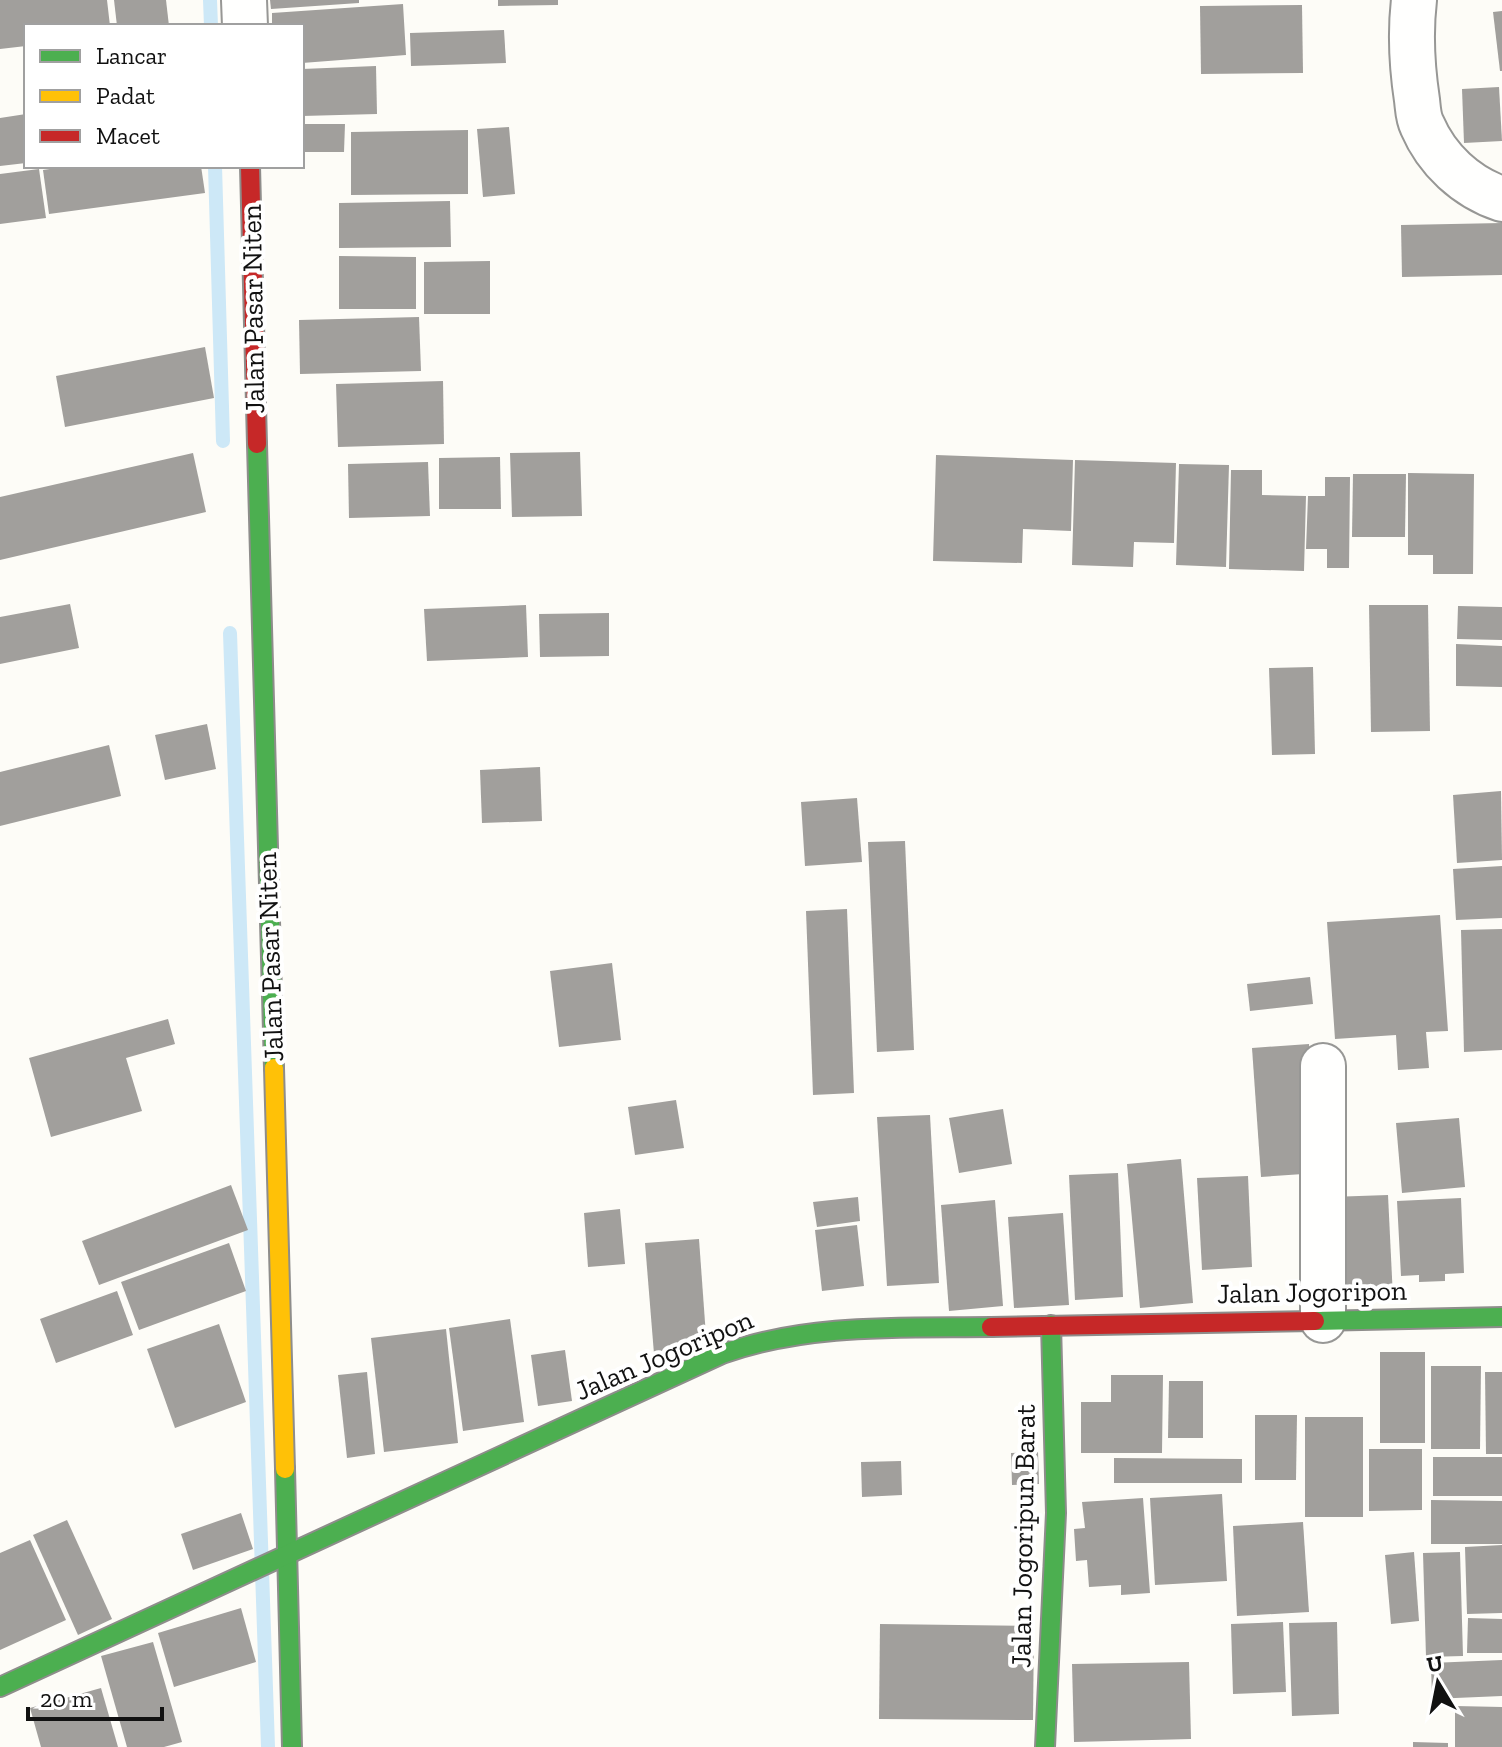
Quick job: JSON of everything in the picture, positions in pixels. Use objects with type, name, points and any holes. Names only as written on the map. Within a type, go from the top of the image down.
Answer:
[{"type":"street","points":[[244,0],[245,24]]},
{"type":"street","points":[[1414,0],[1413,73],[1420,122],[1436,151],[1464,180],[1481,192],[1502,199]]},
{"type":"street","name":"Jalan Pasar Niten","points":[[250,168],[281,1559],[292,1747]]},
{"type":"street","points":[[1323,1066],[1323,1320]]},
{"type":"street","name":"Jalan Jogoripon","points":[[0,1687],[722,1354],[750,1344],[797,1334],[869,1329],[1502,1317]]},
{"type":"street","name":"Jalan Jogoripun Barat","points":[[1045,1747],[1056,1513],[1051,1325]]},
{"type":"building","points":[[0,0],[107,0],[110,24],[24,24],[24,46],[0,49]]},
{"type":"building","points":[[114,0],[166,0],[169,24],[117,24]]},
{"type":"building","points":[[270,0],[359,0],[359,3],[271,9]]},
{"type":"building","points":[[498,0],[558,0],[558,5],[498,6]]},
{"type":"building","points":[[403,4],[406,55],[304,63],[304,24],[272,24],[272,13]]},
{"type":"building","points":[[1302,5],[1303,73],[1201,74],[1200,6]]},
{"type":"building","points":[[1502,11],[1502,71],[1500,71],[1493,12]]},
{"type":"building","points":[[504,30],[506,63],[411,66],[410,33]]},
{"type":"building","points":[[376,66],[377,114],[304,116],[304,69]]},
{"type":"building","points":[[1499,87],[1502,141],[1464,143],[1462,89]]},
{"type":"building","points":[[24,114],[24,163],[0,166],[0,118]]},
{"type":"building","points":[[304,124],[345,124],[344,152],[304,152]]},
{"type":"building","points":[[509,127],[515,194],[483,197],[477,129]]},
{"type":"building","points":[[468,130],[468,194],[351,195],[351,132]]},
{"type":"building","points":[[201,168],[205,193],[49,214],[43,170]]},
{"type":"building","points":[[39,169],[46,218],[0,224],[0,174]]},
{"type":"building","points":[[450,201],[451,247],[339,248],[339,203]]},
{"type":"building","points":[[1502,223],[1502,275],[1402,277],[1401,225]]},
{"type":"building","points":[[339,256],[416,257],[416,309],[339,309]]},
{"type":"building","points":[[490,261],[490,314],[424,314],[424,262]]},
{"type":"building","points":[[419,317],[421,371],[300,374],[299,320]]},
{"type":"building","points":[[205,347],[214,398],[65,427],[56,376]]},
{"type":"building","points":[[443,381],[444,444],[338,447],[336,384]]},
{"type":"building","points":[[580,452],[582,516],[512,517],[510,453]]},
{"type":"building","points":[[193,453],[206,512],[0,560],[0,497]]},
{"type":"building","points":[[936,455],[1073,460],[1071,531],[1023,529],[1022,563],[933,561]]},
{"type":"building","points":[[500,457],[501,509],[439,509],[439,458]]},
{"type":"building","points":[[1075,460],[1176,463],[1174,543],[1134,542],[1133,567],[1072,565]]},
{"type":"building","points":[[428,462],[430,516],[349,518],[348,464]]},
{"type":"building","points":[[1179,464],[1229,465],[1226,567],[1176,565]]},
{"type":"building","points":[[1231,470],[1262,470],[1262,495],[1306,496],[1304,571],[1229,569]]},
{"type":"building","points":[[1408,473],[1474,474],[1473,574],[1433,574],[1433,555],[1408,555]]},
{"type":"building","points":[[1353,474],[1406,474],[1405,537],[1352,537]]},
{"type":"building","points":[[1325,477],[1350,477],[1349,568],[1327,568],[1327,549],[1306,549],[1308,496],[1325,496]]},
{"type":"building","points":[[70,604],[79,648],[0,664],[0,617]]},
{"type":"building","points":[[526,605],[528,657],[427,661],[424,609]]},
{"type":"building","points":[[1369,605],[1428,605],[1430,731],[1371,732]]},
{"type":"building","points":[[1458,606],[1502,607],[1502,640],[1457,639]]},
{"type":"building","points":[[609,613],[609,656],[540,657],[539,614]]},
{"type":"building","points":[[1456,644],[1502,646],[1502,687],[1456,686]]},
{"type":"building","points":[[1313,667],[1315,754],[1272,755],[1269,668]]},
{"type":"building","points":[[207,724],[216,769],[165,780],[155,735]]},
{"type":"building","points":[[109,745],[121,796],[0,826],[0,772]]},
{"type":"building","points":[[540,767],[542,821],[482,823],[480,770]]},
{"type":"building","points":[[1501,791],[1502,860],[1457,863],[1453,795]]},
{"type":"building","points":[[857,798],[862,862],[805,866],[801,802]]},
{"type":"building","points":[[905,841],[914,1050],[877,1052],[868,842]]},
{"type":"building","points":[[1502,866],[1502,918],[1456,920],[1453,869]]},
{"type":"building","points":[[847,909],[854,1093],[813,1095],[806,911]]},
{"type":"building","points":[[1440,915],[1448,1031],[1426,1032],[1429,1068],[1398,1070],[1396,1035],[1335,1039],[1327,922]]},
{"type":"building","points":[[1502,929],[1502,1050],[1464,1052],[1461,930]]},
{"type":"building","points":[[612,963],[621,1040],[559,1047],[550,971]]},
{"type":"building","points":[[1310,977],[1313,1004],[1250,1011],[1247,984]]},
{"type":"building","points":[[168,1019],[175,1044],[126,1058],[142,1111],[51,1137],[29,1058]]},
{"type":"building","points":[[1309,1044],[1318,1173],[1261,1177],[1252,1048]]},
{"type":"building","points":[[676,1100],[684,1148],[635,1155],[628,1107]]},
{"type":"building","points":[[1003,1109],[1012,1164],[959,1173],[949,1118]]},
{"type":"building","points":[[930,1115],[939,1283],[887,1286],[877,1117]]},
{"type":"building","points":[[1459,1118],[1465,1187],[1402,1193],[1396,1123]]},
{"type":"building","points":[[1181,1159],[1193,1303],[1140,1308],[1127,1164]]},
{"type":"building","points":[[1118,1173],[1123,1297],[1075,1300],[1069,1175]]},
{"type":"building","points":[[1248,1176],[1252,1267],[1202,1270],[1197,1178]]},
{"type":"building","points":[[231,1185],[248,1230],[99,1285],[82,1241]]},
{"type":"building","points":[[1388,1195],[1393,1298],[1335,1301],[1330,1197]]},
{"type":"building","points":[[858,1197],[860,1221],[817,1227],[813,1202]]},
{"type":"building","points":[[1461,1198],[1464,1273],[1445,1274],[1445,1281],[1419,1282],[1419,1275],[1401,1276],[1397,1201]]},
{"type":"building","points":[[995,1200],[1003,1306],[949,1311],[941,1205]]},
{"type":"building","points":[[620,1209],[625,1264],[588,1267],[584,1213]]},
{"type":"building","points":[[1063,1213],[1069,1305],[1014,1308],[1008,1217]]},
{"type":"building","points":[[857,1225],[864,1286],[822,1291],[815,1230]]},
{"type":"building","points":[[699,1239],[707,1350],[654,1354],[645,1243]]},
{"type":"building","points":[[229,1243],[246,1291],[139,1330],[121,1282]]},
{"type":"building","points":[[117,1291],[133,1335],[56,1363],[40,1319]]},
{"type":"building","points":[[510,1319],[524,1422],[463,1431],[449,1328]]},
{"type":"building","points":[[219,1324],[246,1402],[175,1428],[147,1349]]},
{"type":"building","points":[[446,1329],[458,1443],[384,1452],[371,1338]]},
{"type":"building","points":[[565,1350],[572,1401],[538,1406],[531,1355]]},
{"type":"building","points":[[1380,1352],[1425,1352],[1425,1443],[1380,1443]]},
{"type":"building","points":[[1431,1366],[1481,1366],[1480,1449],[1431,1449]]},
{"type":"building","points":[[367,1372],[375,1454],[347,1458],[338,1375]]},
{"type":"building","points":[[1485,1372],[1502,1372],[1502,1454],[1486,1454]]},
{"type":"building","points":[[1111,1375],[1163,1375],[1162,1453],[1081,1453],[1081,1402],[1111,1402]]},
{"type":"building","points":[[1169,1381],[1203,1381],[1203,1438],[1168,1438]]},
{"type":"building","points":[[1255,1415],[1297,1415],[1296,1480],[1255,1480]]},
{"type":"building","points":[[1305,1417],[1363,1417],[1363,1517],[1305,1517]]},
{"type":"building","points":[[1369,1449],[1422,1449],[1422,1510],[1369,1511]]},
{"type":"building","points":[[1038,1452],[1039,1484],[1012,1485],[1011,1453]]},
{"type":"building","points":[[1433,1457],[1502,1457],[1502,1496],[1433,1496]]},
{"type":"building","points":[[1114,1458],[1242,1459],[1242,1483],[1114,1483]]},
{"type":"building","points":[[901,1461],[902,1495],[862,1497],[861,1462]]},
{"type":"building","points":[[1222,1494],[1227,1581],[1155,1585],[1150,1498]]},
{"type":"building","points":[[1143,1498],[1150,1593],[1121,1595],[1121,1585],[1089,1587],[1087,1560],[1076,1561],[1074,1529],[1085,1528],[1082,1502]]},
{"type":"building","points":[[1431,1500],[1502,1501],[1502,1544],[1431,1544]]},
{"type":"building","points":[[241,1513],[253,1549],[193,1570],[181,1534]]},
{"type":"building","points":[[67,1520],[112,1619],[78,1635],[33,1535]]},
{"type":"building","points":[[1303,1522],[1309,1612],[1237,1616],[1233,1526]]},
{"type":"building","points":[[30,1540],[66,1620],[0,1650],[0,1553]]},
{"type":"building","points":[[1502,1545],[1502,1613],[1467,1614],[1465,1547]]},
{"type":"building","points":[[1414,1552],[1419,1621],[1391,1624],[1385,1555]]},
{"type":"building","points":[[1460,1552],[1463,1656],[1426,1657],[1423,1553]]},
{"type":"building","points":[[241,1608],[256,1662],[174,1687],[158,1633]]},
{"type":"building","points":[[1468,1618],[1502,1619],[1502,1653],[1467,1653]]},
{"type":"building","points":[[1283,1622],[1286,1692],[1233,1694],[1231,1624]]},
{"type":"building","points":[[1337,1622],[1339,1714],[1292,1716],[1289,1623]]},
{"type":"building","points":[[880,1624],[1034,1626],[1033,1720],[879,1719]]},
{"type":"building","points":[[153,1642],[182,1742],[164,1747],[127,1747],[101,1656]]},
{"type":"building","points":[[1502,1660],[1502,1696],[1432,1699],[1431,1663]]},
{"type":"building","points":[[1189,1662],[1191,1739],[1074,1742],[1072,1664]]},
{"type":"building","points":[[101,1688],[118,1747],[41,1747],[30,1708]]},
{"type":"building","points":[[1455,1706],[1502,1707],[1502,1747],[1455,1747]]},
{"type":"building","points":[[1413,1742],[1448,1743],[1448,1747],[1413,1747]]},
{"type":"waterway","points":[[210,0],[211,24]]},
{"type":"waterway","points":[[215,168],[223,441]]},
{"type":"waterway","points":[[230,633],[268,1747]]},
{"type":"traffic: fast","points":[[257,444],[274,1068]]},
{"type":"traffic: fast","points":[[1315,1321],[1502,1317]]},
{"type":"traffic: fast","points":[[1045,1747],[1056,1513],[1051,1325]]},
{"type":"traffic: fast","points":[[0,1687],[722,1354],[755,1344],[821,1332],[991,1327]]},
{"type":"traffic: fast","points":[[285,1469],[292,1747]]},
{"type":"traffic: slow","points":[[274,1068],[285,1469]]},
{"type":"traffic: jam","points":[[250,168],[257,444]]},
{"type":"traffic: jam","points":[[991,1327],[1315,1321]]}]
